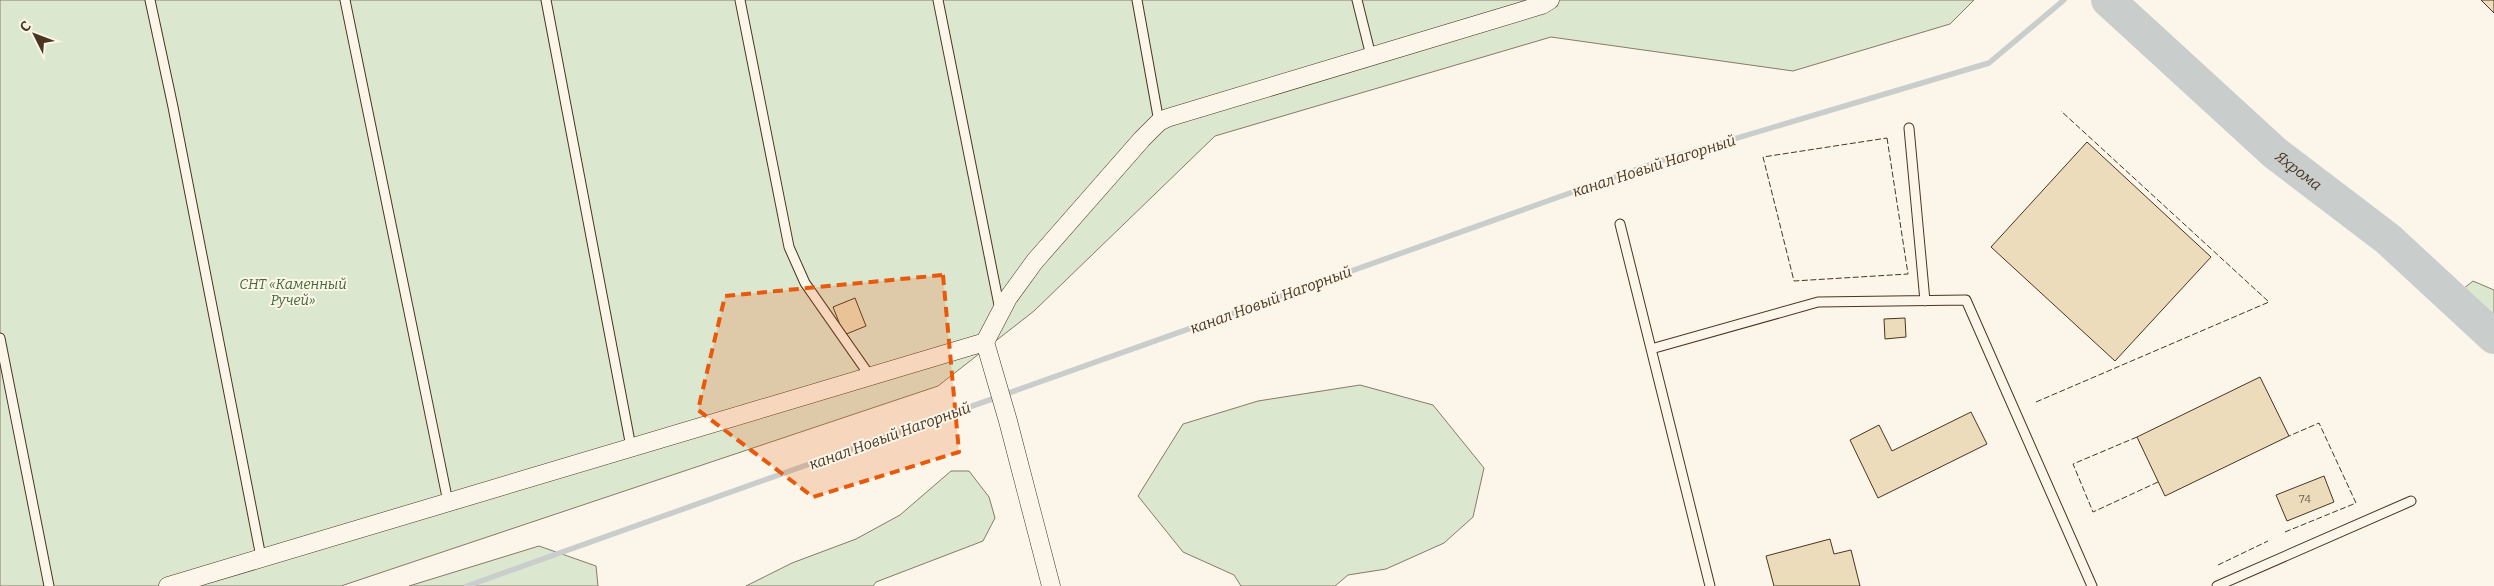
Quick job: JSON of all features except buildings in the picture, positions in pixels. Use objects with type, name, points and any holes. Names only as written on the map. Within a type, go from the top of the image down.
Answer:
[{"type":"street","points":[[1051,586],[1008,421],[985,342],[1008,298],[1035,261],[1159,122],[1222,100],[1542,5],[1550,0]]},
{"type":"street","points":[[168,586],[985,342]]},
{"type":"lane","points":[[150,0],[173,107],[261,557]]},
{"type":"lane","points":[[345,0],[448,502]]},
{"type":"lane","points":[[546,0],[631,447]]},
{"type":"lane","points":[[740,0],[789,247],[805,283],[870,376]]},
{"type":"lane","points":[[938,0],[1000,313]]},
{"type":"lane","points":[[1137,0],[1159,122]]},
{"type":"lane","points":[[1357,0],[1371,56]]},
{"type":"lane","points":[[1909,128],[1925,301]]},
{"type":"lane","points":[[1620,224],[1710,586]]},
{"type":"lane","points":[[1651,349],[1818,302],[1966,300],[2092,586]]},
{"type":"lane","points":[[0,338],[49,586]]},
{"type":"lane","points":[[2217,586],[2411,502]]},
{"type":"highlighted area","points":[[943,275],[959,452],[813,497],[698,410],[725,296]]},
{"type":"green space","name":"СНТ «Каменный Ручей»","points":[[0,0],[1974,0],[1950,24],[1793,71],[1551,37],[1215,136],[1034,311],[938,386],[341,586],[0,586]]},
{"type":"green space","points":[[2473,281],[2494,290],[2494,322],[2463,289]]},
{"type":"green space","points":[[1360,385],[1433,405],[1484,468],[1473,517],[1444,543],[1386,569],[1348,575],[1335,586],[1241,586],[1234,575],[1183,552],[1138,496],[1183,424],[1258,401]]},
{"type":"green space","points":[[951,471],[969,471],[989,497],[995,518],[983,541],[876,582],[873,586],[746,586],[792,563],[856,539],[900,515]]},
{"type":"green space","points":[[539,546],[596,566],[598,586],[409,586]]},
{"type":"waterway","name":"канал Новый Нагорный","points":[[467,586],[1660,161],[1989,63],[2064,0]]},
{"type":"waterway","name":"Яхрома","points":[[2108,0],[2275,153],[2388,239],[2494,337]]},
{"type":"fence","points":[[2036,402],[2269,302],[2061,111]]},
{"type":"fence","points":[[1887,138],[1908,274],[1794,281],[1763,157],[1887,138]]},
{"type":"fence","points":[[2285,532],[2356,503],[2319,423],[2289,436]]},
{"type":"fence","points":[[2137,437],[2073,464],[2093,512],[2158,482]]},
{"type":"fence","points":[[2218,565],[2268,541]]}]
